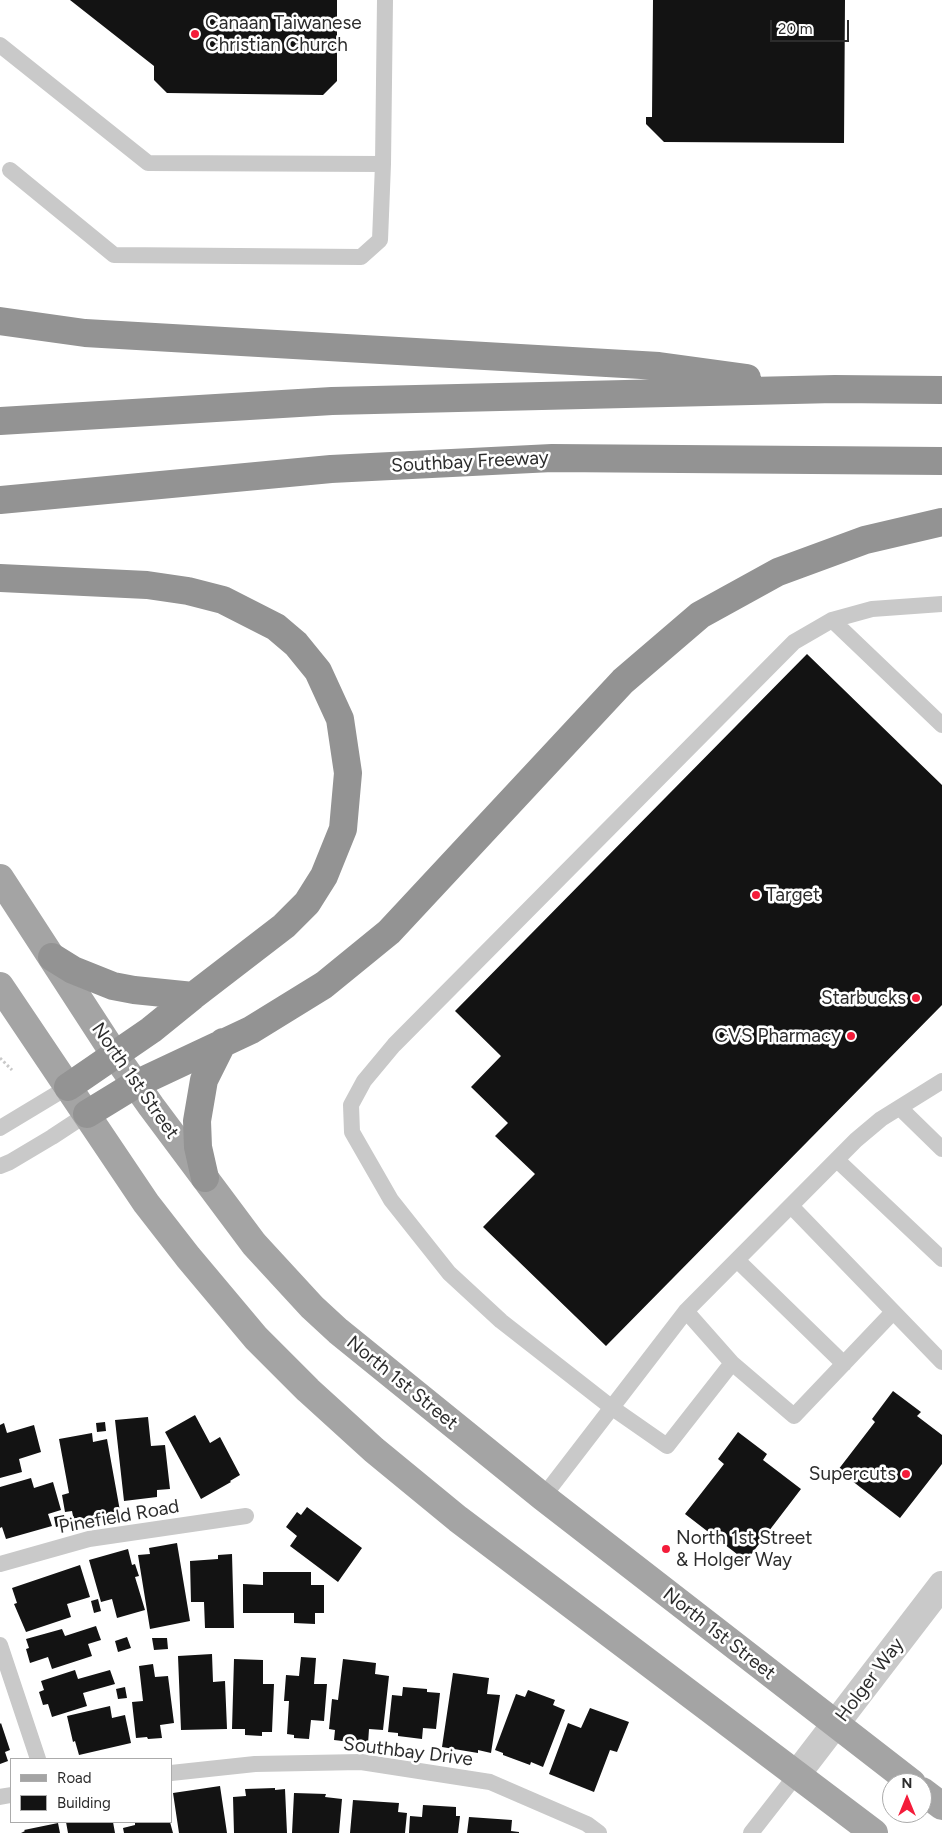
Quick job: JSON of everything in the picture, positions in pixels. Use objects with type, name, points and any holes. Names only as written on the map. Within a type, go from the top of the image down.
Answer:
[{"type":"highway","points":[[0,321],[85,333],[659,366],[835,389]]},
{"type":"highway","points":[[0,422],[332,401],[835,389],[942,390]]},
{"type":"highway","name":"Southbay Freeway","points":[[0,500],[331,469],[552,458],[942,461]]},
{"type":"highway","points":[[86,1114],[136,1084],[251,1030],[324,985],[389,932],[623,681],[700,615],[778,572],[865,540],[942,522]]},
{"type":"highway","points":[[0,578],[146,585],[188,591],[223,600],[276,626],[296,644],[318,671],[322,679],[340,719],[348,774],[343,829],[324,876],[307,903],[284,926],[151,1030],[68,1087]]},
{"type":"highway","points":[[52,957],[73,970],[113,986],[193,996]]},
{"type":"highway","points":[[205,1178],[198,1147],[197,1121],[204,1080],[223,1042]]},
{"type":"main road","name":"North 1st Street","points":[[0,878],[115,1055],[136,1084],[254,1244],[312,1306],[338,1331],[543,1497],[899,1773]]},
{"type":"main road","points":[[0,986],[146,1203],[188,1257],[256,1338],[315,1396],[374,1450],[458,1519],[874,1833]]},
{"type":"main road","points":[[932,1798],[942,1806]]},
{"type":"street","name":"Holger Way","points":[[797,1774],[942,1585]]},
{"type":"lane","points":[[10,170],[114,255],[361,257],[380,240],[385,0]]},
{"type":"lane","points":[[0,45],[148,163],[383,164]]},
{"type":"lane","points":[[732,1362],[667,1446],[611,1407],[501,1321],[449,1273],[391,1200],[352,1132],[351,1104],[364,1081],[394,1046],[794,642],[832,620],[872,609],[940,606]]},
{"type":"lane","points":[[832,620],[942,724]]},
{"type":"lane","points":[[543,1497],[686,1311],[837,1160],[881,1119],[942,1081]]},
{"type":"lane","points":[[0,1128],[68,1087]]},
{"type":"lane","points":[[900,1108],[942,1149]]},
{"type":"lane","points":[[0,1166],[52,1137],[86,1114]]},
{"type":"lane","points":[[837,1160],[942,1259]]},
{"type":"lane","points":[[791,1206],[942,1362]]},
{"type":"lane","points":[[737,1260],[844,1364]]},
{"type":"lane","points":[[686,1311],[732,1362],[794,1416],[893,1312]]},
{"type":"lane","name":"Pinefield Road","points":[[0,1564],[89,1539],[246,1516]]},
{"type":"lane","points":[[0,1645],[38,1758]]},
{"type":"lane","name":"Southbay Drive","points":[[172,1773],[255,1764],[361,1762],[490,1782],[587,1824],[599,1833]]},
{"type":"lane","points":[[751,1833],[797,1774]]},
{"type":"path","points":[[0,1058],[12,1070]]},
{"type":"building","points":[[70,0],[337,0],[337,81],[323,95],[167,93],[154,80],[154,66]]},
{"type":"building","points":[[653,0],[845,0],[844,143],[664,142],[646,124],[646,117],[652,117]]},
{"type":"building","name":"Target","points":[[807,654],[942,785],[942,1005],[606,1346],[483,1227],[535,1174],[495,1136],[508,1123],[471,1087],[501,1056],[455,1011]]},
{"type":"building","points":[[893,1391],[921,1412],[917,1416],[942,1435],[942,1464],[900,1518],[838,1470],[875,1422],[872,1419]]},
{"type":"building","points":[[195,1415],[210,1443],[220,1437],[240,1475],[201,1499],[165,1432]]},
{"type":"building","points":[[148,1417],[151,1446],[165,1445],[170,1489],[157,1490],[157,1497],[124,1501],[115,1420]]},
{"type":"building","points":[[105,1422],[106,1431],[97,1432],[96,1423]]},
{"type":"building","points":[[4,1423],[7,1433],[34,1425],[41,1452],[19,1459],[22,1472],[0,1478],[0,1425]]},
{"type":"building","points":[[738,1432],[767,1454],[763,1460],[801,1489],[746,1561],[685,1514],[724,1464],[718,1459]]},
{"type":"building","points":[[92,1433],[93,1442],[107,1439],[120,1511],[74,1521],[72,1511],[65,1512],[62,1495],[69,1493],[59,1439]]},
{"type":"building","points":[[31,1478],[34,1488],[53,1482],[61,1510],[48,1514],[52,1526],[6,1539],[2,1527],[0,1528],[0,1487]]},
{"type":"building","points":[[307,1507],[362,1548],[338,1582],[290,1546],[297,1536],[286,1527],[297,1512],[301,1515]]},
{"type":"building","points":[[64,1515],[66,1524],[56,1527],[54,1517]]},
{"type":"building","points":[[177,1543],[190,1621],[150,1629],[138,1555],[150,1554],[149,1548]]},
{"type":"building","points":[[128,1549],[132,1565],[135,1564],[139,1576],[135,1577],[145,1610],[117,1618],[112,1599],[101,1602],[89,1560]]},
{"type":"building","points":[[232,1554],[234,1628],[205,1628],[204,1602],[191,1602],[190,1561],[218,1559],[218,1555]]},
{"type":"building","points":[[80,1565],[90,1597],[67,1604],[71,1617],[26,1632],[14,1604],[17,1603],[12,1588]]},
{"type":"building","points":[[263,1572],[311,1572],[311,1585],[324,1585],[324,1613],[315,1613],[315,1624],[294,1623],[294,1613],[243,1613],[243,1584],[263,1585]]},
{"type":"building","points":[[98,1599],[101,1611],[94,1613],[91,1601]]},
{"type":"building","points":[[96,1626],[101,1640],[88,1644],[92,1656],[52,1669],[48,1657],[30,1663],[26,1649],[29,1648],[26,1639],[62,1629],[65,1636]]},
{"type":"building","points":[[127,1637],[131,1648],[118,1652],[115,1641]]},
{"type":"building","points":[[152,1638],[167,1638],[168,1649],[154,1650]]},
{"type":"building","points":[[212,1654],[213,1682],[225,1681],[227,1729],[181,1730],[178,1656]]},
{"type":"building","points":[[301,1657],[316,1658],[314,1684],[327,1684],[324,1721],[311,1720],[309,1739],[294,1738],[294,1735],[287,1734],[289,1701],[284,1701],[286,1675],[299,1676]]},
{"type":"building","points":[[234,1659],[263,1660],[263,1684],[274,1684],[272,1732],[262,1732],[262,1736],[245,1735],[245,1729],[232,1729]]},
{"type":"building","points":[[343,1659],[376,1663],[375,1674],[389,1676],[383,1730],[369,1729],[368,1744],[334,1740],[335,1730],[329,1729],[332,1699],[338,1700]]},
{"type":"building","points":[[153,1664],[155,1677],[168,1676],[174,1723],[160,1725],[162,1738],[136,1738],[132,1702],[143,1701],[139,1666]]},
{"type":"building","points":[[75,1670],[78,1679],[110,1670],[115,1684],[83,1693],[87,1706],[52,1717],[48,1704],[43,1705],[39,1692],[44,1690],[41,1681]]},
{"type":"building","points":[[453,1673],[489,1678],[487,1694],[500,1695],[491,1753],[478,1750],[478,1753],[442,1747]]},
{"type":"building","points":[[125,1687],[127,1698],[118,1699],[116,1689]]},
{"type":"building","points":[[403,1687],[427,1689],[427,1692],[440,1693],[436,1729],[423,1728],[422,1739],[398,1736],[398,1733],[388,1732],[392,1695],[402,1696]]},
{"type":"building","points":[[528,1690],[555,1700],[553,1705],[565,1710],[543,1767],[531,1762],[530,1765],[495,1750],[516,1694],[525,1697]]},
{"type":"building","points":[[110,1706],[112,1718],[125,1715],[131,1743],[79,1755],[75,1741],[73,1742],[67,1716]]},
{"type":"building","points":[[590,1708],[629,1722],[617,1752],[610,1750],[594,1792],[549,1774],[568,1723],[581,1728]]},
{"type":"building","points":[[0,1724],[10,1750],[5,1752],[8,1761],[0,1764]]},
{"type":"building","points":[[220,1786],[227,1833],[179,1833],[173,1793]]},
{"type":"building","points":[[275,1788],[275,1790],[285,1789],[287,1833],[234,1833],[233,1797],[246,1796],[245,1789]]},
{"type":"building","points":[[294,1793],[326,1794],[325,1797],[342,1799],[339,1833],[292,1833]]},
{"type":"building","points":[[353,1800],[399,1803],[398,1812],[407,1813],[405,1833],[350,1833]]},
{"type":"building","points":[[423,1805],[456,1807],[456,1816],[460,1816],[458,1833],[409,1833],[410,1816],[422,1817]]},
{"type":"building","points":[[469,1817],[512,1820],[511,1831],[519,1833],[467,1833]]},
{"type":"building","points":[[58,1823],[60,1833],[21,1833],[24,1830]]},
{"type":"building","points":[[66,1823],[113,1823],[115,1833],[68,1833]]},
{"type":"building","points":[[135,1823],[170,1823],[173,1833],[124,1833],[123,1828],[135,1825]]},
{"type":"place","name":"Canaan Taiwanese Christian Church","points":[[195,34]]},
{"type":"place","name":"Target","points":[[756,895]]},
{"type":"place","name":"Starbucks","points":[[916,998]]},
{"type":"place","name":"CVS Pharmacy","points":[[851,1036]]},
{"type":"place","name":"Supercuts","points":[[906,1474]]},
{"type":"place","name":"North 1st Street & Holger Way","points":[[666,1549]]}]
